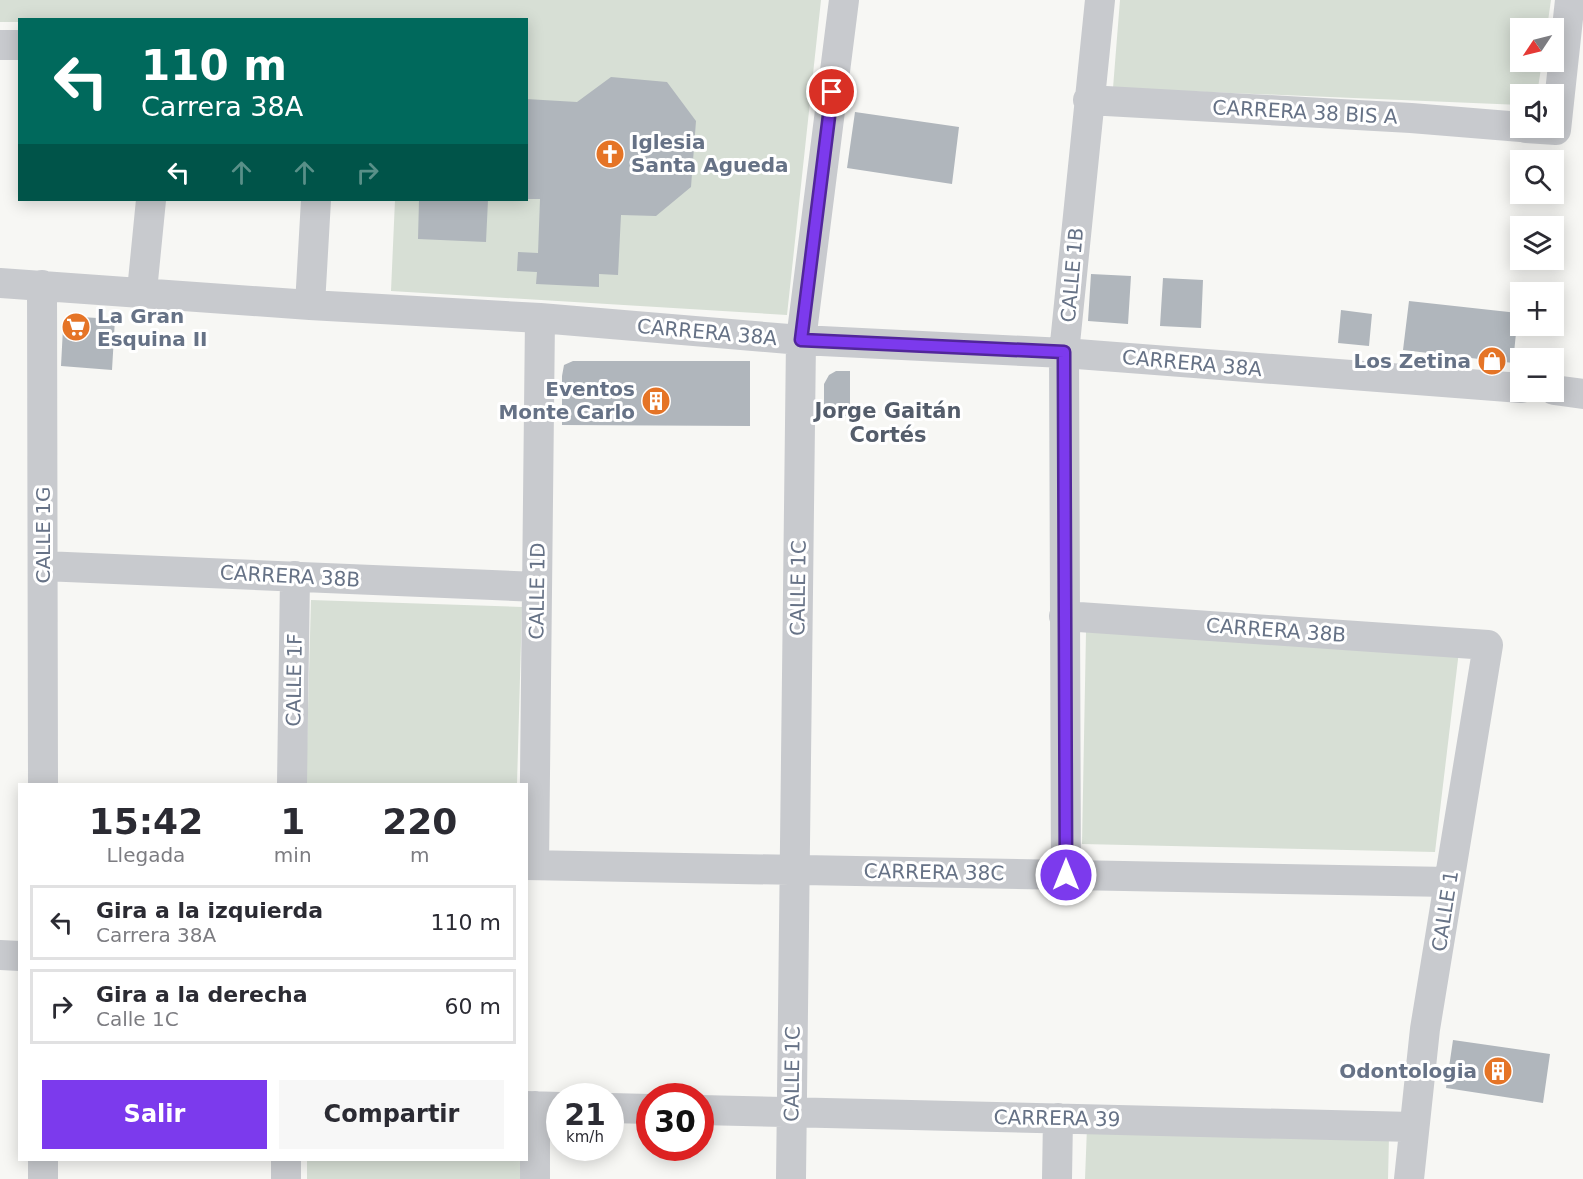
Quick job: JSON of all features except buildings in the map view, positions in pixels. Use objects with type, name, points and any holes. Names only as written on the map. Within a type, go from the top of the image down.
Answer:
[{"type":"street","name":"CALLE 1C","points":[[791,1179],[801,340],[844,0]]},
{"type":"street","name":"CALLE 1B","points":[[1066,875],[1064,352],[1100,0]]},
{"type":"street","points":[[1561,84],[1570,0]]},
{"type":"street","points":[[0,45],[18,45]]},
{"type":"street","name":"CARRERA 38 BIS A","points":[[1088,100],[1411,118],[1510,126]]},
{"type":"street","points":[[142,291],[150,201]]},
{"type":"street","points":[[310,305],[316,201]]},
{"type":"street","name":"CARRERA 38A","points":[[0,283],[142,291],[310,305],[540,318],[801,340],[1064,352],[1510,386]]},
{"type":"street","name":"CALLE 1G","points":[[42,285],[43,783]]},
{"type":"street","name":"CALLE 1D","points":[[530,865],[537,587],[540,318]]},
{"type":"street","points":[[1564,391],[1583,394]]},
{"type":"street","name":"CARRERA 38B","points":[[43,566],[537,587]]},
{"type":"street","name":"CALLE 1F","points":[[292,783],[295,576]]},
{"type":"street","name":"CARRERA 38B","points":[[1064,616],[1488,645]]},
{"type":"street","name":"CALLE 1","points":[[1409,1179],[1425,1029],[1488,645]]},
{"type":"street","name":"CARRERA 38C","points":[[530,865],[1449,882]]},
{"type":"street","points":[[0,955],[18,956]]},
{"type":"street","points":[[535,1179],[540,1106]]},
{"type":"street","name":"CARRERA 39","points":[[714,1110],[1413,1127]]},
{"type":"street","points":[[1057,1179],[1058,1118]]},
{"type":"street","points":[[43,1161],[43,1179]]},
{"type":"street","points":[[286,1161],[286,1179]]},
{"type":"shaded area","points":[[0,0],[821,0],[787,315],[391,291],[395,201],[528,201],[528,18],[18,18],[18,22],[0,22]]},
{"type":"shaded area","points":[[1120,0],[1551,0],[1548,18],[1510,18],[1510,72],[1540,72],[1539,84],[1510,84],[1510,105],[1113,88]]},
{"type":"shaded area","points":[[311,600],[522,607],[517,783],[306,783]]},
{"type":"shaded area","points":[[1086,632],[1459,651],[1435,852],[1082,844]]},
{"type":"shaded area","points":[[1087,1127],[1389,1137],[1388,1179],[1085,1179]]},
{"type":"shaded area","points":[[307,1161],[521,1161],[521,1179],[307,1179]]},
{"type":"place","name":"Iglesia Santa Agueda","points":[[610,154]]},
{"type":"place","name":"La Gran Esquina II","points":[[76,327]]},
{"type":"place","name":"Los Zetina","points":[[1492,361]]},
{"type":"place","name":"Eventos Monte Carlo","points":[[656,401]]},
{"type":"place","name":"Odontologia","points":[[1498,1071]]},
{"type":"district","name":"Jorge Gaitán Cortés","points":[[888,423]]},
{"type":"route","points":[[832,92],[801,340],[1064,352],[1066,875]]}]
